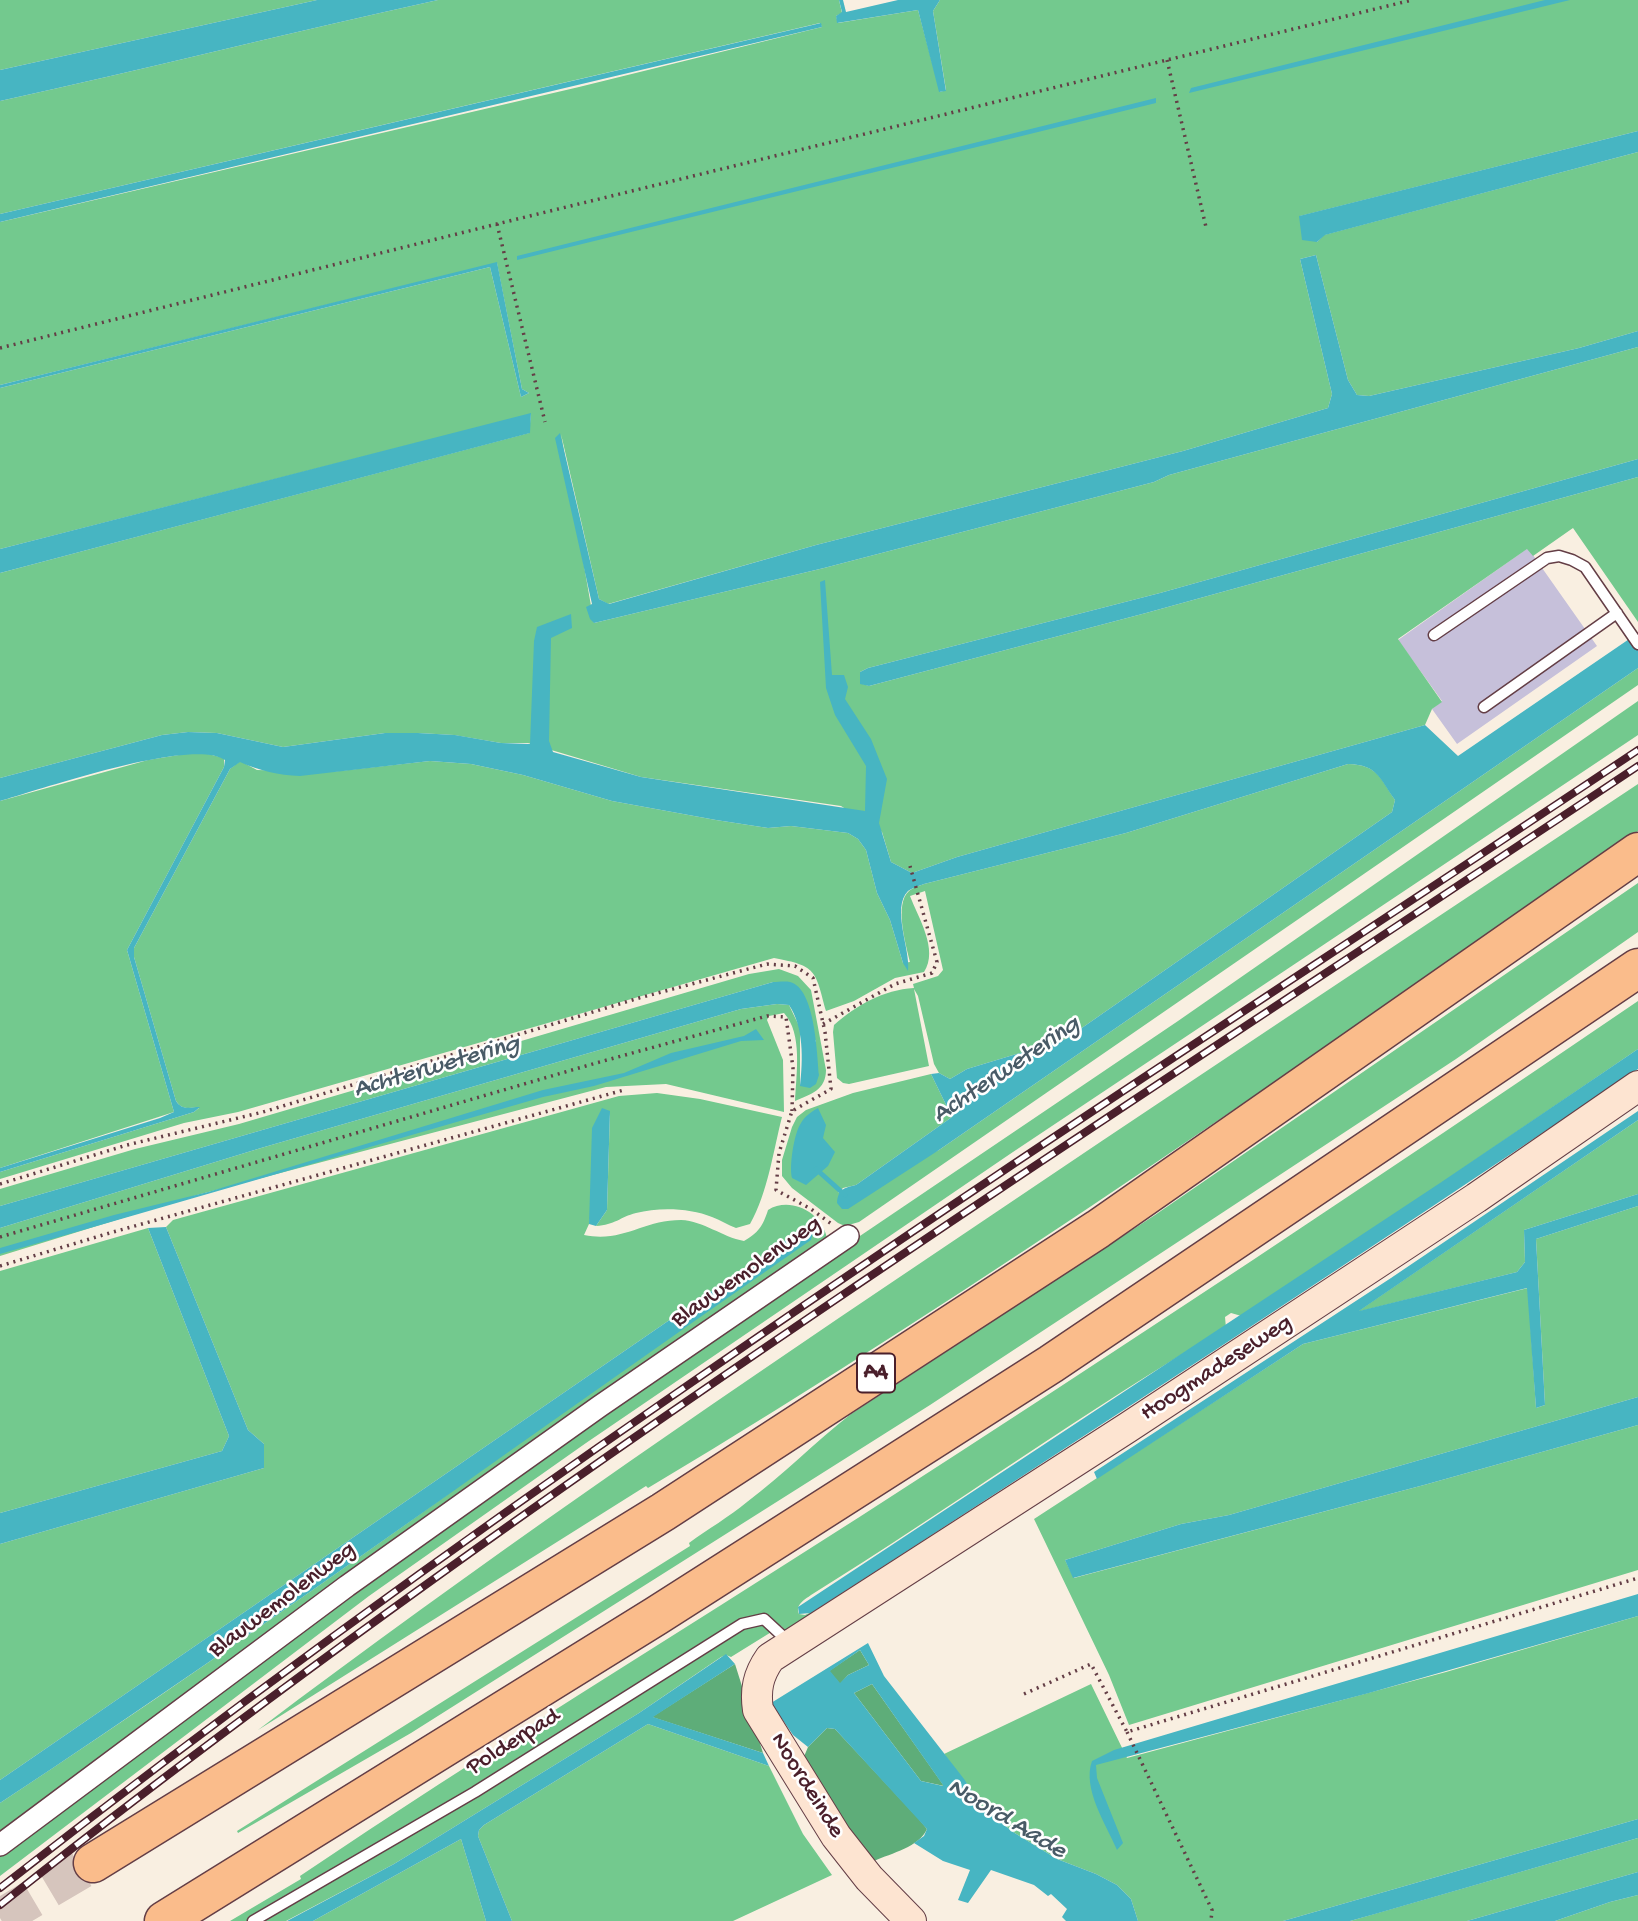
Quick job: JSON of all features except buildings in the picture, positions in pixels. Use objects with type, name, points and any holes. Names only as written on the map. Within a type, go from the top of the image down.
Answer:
[{"type":"highway","name":"A4","points":[[93,1863],[663,1512],[1098,1229],[1638,852]]},
{"type":"highway","points":[[163,1921],[656,1616],[1039,1371],[1638,968]]},
{"type":"street","name":"Hoogmadeseweg","points":[[791,1644],[1151,1413],[1476,1198],[1638,1086]]},
{"type":"street","name":"Blauwemolenweg","points":[[0,1845],[346,1586],[600,1406],[848,1236]]},
{"type":"street","name":"Noordeinde","points":[[791,1644],[770,1658],[764,1667],[755,1694],[758,1710],[836,1836],[869,1878],[911,1921]]},
{"type":"lane","points":[[1434,635],[1538,563],[1559,556],[1585,567],[1638,643]]},
{"type":"lane","points":[[1484,707],[1617,613]]},
{"type":"lane","name":"Polderpad","points":[[253,1921],[475,1792],[743,1625],[764,1619],[791,1644]]},
{"type":"path","points":[[0,348],[1412,0]]},
{"type":"path","points":[[1167,60],[1206,228]]},
{"type":"path","points":[[497,224],[545,422]]},
{"type":"path","points":[[823,1024],[895,984],[932,973],[937,962],[911,866]]},
{"type":"path","points":[[0,1184],[127,1145],[263,1112],[639,998],[766,964],[795,967],[813,978],[823,1024],[831,1089],[792,1111]]},
{"type":"path","points":[[0,1237],[596,1063],[767,1016],[786,1017],[793,1068],[792,1111]]},
{"type":"path","points":[[0,1266],[624,1090]]},
{"type":"path","name":"Blauwemolenweg","points":[[792,1111],[779,1153],[776,1190],[811,1209],[848,1236]]},
{"type":"path","points":[[1127,1732],[1638,1578]]},
{"type":"path","points":[[1024,1695],[1091,1664],[1127,1732],[1212,1910],[1211,1921]]},
{"type":"shaded area","points":[[1528,548],[1597,646],[1457,744],[1432,709],[1442,701],[1398,640]]},
{"type":"green space","points":[[0,0],[317,0],[0,70]]},
{"type":"green space","points":[[438,0],[839,0],[842,13],[836,16],[838,23],[918,10],[940,92],[946,90],[933,11],[940,0],[1638,0],[1638,131],[1300,216],[1317,242],[1324,235],[1638,152],[1638,331],[1579,348],[1369,396],[1357,395],[1348,380],[1316,255],[1300,259],[1332,394],[1328,408],[1183,451],[816,545],[608,604],[599,599],[561,434],[594,623],[824,568],[1154,482],[1169,475],[1638,347],[1638,459],[1160,593],[868,668],[860,672],[860,683],[869,686],[1146,613],[1638,477],[1638,622],[1573,528],[1533,556],[1527,549],[1398,639],[1442,702],[1432,709],[1425,725],[957,857],[912,873],[891,862],[882,832],[841,806],[641,777],[528,743],[501,743],[454,735],[385,733],[283,747],[217,733],[188,732],[162,735],[0,778],[0,573],[529,433],[531,414],[0,549],[0,388],[490,267],[521,397],[529,393],[522,389],[497,263],[0,385],[0,222],[579,87],[822,27],[820,23],[0,214],[0,101]]},
{"type":"green space","points":[[1638,668],[1638,685],[859,1222],[845,1226],[838,1223],[792,1188],[782,1176],[782,1160],[792,1127],[797,1117],[806,1110],[853,1093],[931,1074],[952,1117],[856,1185],[843,1188],[838,1193],[939,1150]]},
{"type":"green space","points":[[1638,701],[1638,735],[1010,1154],[586,1443],[369,1596],[0,1876],[0,1854],[358,1585],[709,1338],[1178,1021]]},
{"type":"green space","points":[[185,754],[208,754],[224,758],[224,767],[127,950],[174,1112],[0,1168],[0,801],[148,760]]},
{"type":"green space","points":[[240,761],[257,770],[330,772],[430,761],[471,764],[523,775],[612,801],[768,828],[791,826],[848,833],[858,839],[866,850],[877,893],[890,920],[903,963],[910,962],[902,925],[902,905],[909,891],[924,884],[1126,833],[1348,764],[1372,770],[1395,800],[1392,812],[1066,1039],[967,1069],[950,1079],[939,1073],[934,1064],[914,989],[929,1066],[849,1084],[837,1078],[834,1025],[871,1000],[914,988],[913,984],[938,976],[943,970],[925,891],[910,896],[928,944],[928,963],[924,972],[895,978],[854,1001],[826,1011],[812,972],[799,964],[774,958],[238,1112],[184,1123],[0,1179],[0,1172],[194,1112],[199,1108],[184,1107],[176,1101],[134,957],[134,948],[230,769]]},
{"type":"green space","points":[[1638,784],[1638,831],[1271,1084],[1025,1250],[775,1411],[648,1488],[646,1486],[258,1730],[505,1549],[756,1374]]},
{"type":"green space","points":[[1638,883],[1638,932],[1456,1059],[930,1405],[411,1733],[238,1833],[237,1831],[690,1546],[689,1543],[760,1492],[851,1414],[1155,1215]]},
{"type":"green space","points":[[779,969],[798,976],[811,990],[826,1070],[820,1087],[795,1101],[797,1055],[794,1032],[784,1013],[769,1016],[767,1020],[783,1060],[784,1112],[666,1084],[606,1087],[197,1195],[0,1256],[0,1228],[261,1148],[741,1009],[789,1005],[800,1028],[800,1086],[816,1041],[773,982],[0,1206],[0,1189],[135,1149],[239,1124],[749,974]]},
{"type":"green space","points":[[1638,1001],[1638,1049],[1245,1317],[1231,1313],[1225,1317],[1226,1328],[1121,1392],[811,1595],[799,1605],[799,1614],[805,1615],[820,1608],[911,1549],[1008,1493],[786,1631],[781,1626],[731,1657],[721,1657],[639,1713],[394,1864],[286,1921],[230,1921],[301,1879],[300,1876],[439,1784],[1056,1389],[1348,1197]]},
{"type":"green space","points":[[657,1093],[700,1099],[782,1117],[766,1185],[750,1224],[736,1228],[703,1214],[664,1209],[636,1213],[596,1226],[607,1210],[610,1111],[589,1224],[584,1235],[610,1236],[655,1223],[681,1220],[697,1223],[744,1241],[759,1229],[768,1210],[786,1205],[804,1209],[812,1214],[824,1229],[827,1238],[0,1837],[0,1803],[409,1522],[810,1228],[802,1229],[0,1780],[0,1544],[264,1468],[264,1444],[248,1430],[166,1227],[173,1220],[619,1096]]},
{"type":"green space","points":[[1638,1120],[1638,1194],[1524,1230],[1525,1262],[1517,1272],[1357,1312]]},
{"type":"green space","points":[[1638,1206],[1638,1397],[1229,1515],[1181,1524],[1065,1560],[1074,1578],[1638,1425],[1638,1570],[1129,1725],[1109,1675],[1034,1519],[1303,1344],[1528,1288],[1536,1408],[1545,1405],[1536,1239]]},
{"type":"green space","points":[[148,1228],[229,1436],[222,1451],[0,1513],[0,1271]]},
{"type":"green space","points":[[1638,1616],[1638,1819],[1283,1921],[1138,1921],[1131,1899],[1117,1885],[1057,1859],[1013,1832],[983,1808],[944,1754],[1091,1684],[1127,1758],[1446,1672]]},
{"type":"green space","points":[[860,1650],[869,1665],[848,1675],[840,1684],[829,1671]]},
{"type":"green space","points":[[735,1664],[763,1753],[652,1717]]},
{"type":"green space","points":[[872,1684],[944,1786],[921,1781],[854,1693]]},
{"type":"green space","points":[[648,1724],[769,1766],[803,1834],[832,1875],[733,1921],[512,1921],[478,1836],[479,1830]]},
{"type":"green space","points":[[827,1728],[835,1729],[927,1829],[918,1840],[874,1861],[861,1852],[803,1759],[808,1747]]},
{"type":"green space","points":[[1638,1838],[1638,1872],[1467,1921],[1350,1921]]},
{"type":"green space","points":[[461,1839],[486,1921],[313,1921]]},
{"type":"green space","points":[[1638,1895],[1638,1921],[1555,1921],[1610,1902]]},
{"type":"water","points":[[317,0],[438,0],[0,101],[0,70]]},
{"type":"water","points":[[839,0],[843,0],[846,12],[898,0],[940,0],[933,11],[946,91],[939,92],[918,10],[837,23],[836,16],[842,12]]},
{"type":"water","points":[[1545,0],[1570,0],[1189,93],[1191,88]]},
{"type":"water","points":[[821,23],[822,27],[0,222],[0,214]]},
{"type":"water","points":[[1156,98],[1156,103],[517,260],[517,256]]},
{"type":"water","points":[[1638,131],[1638,152],[1325,235],[1317,242],[1302,240],[1299,216]]},
{"type":"water","points":[[1316,255],[1348,380],[1357,395],[1369,396],[1579,348],[1638,331],[1638,347],[1169,475],[1154,482],[824,568],[594,623],[590,619],[586,607],[592,604],[555,438],[560,433],[599,599],[609,604],[816,545],[1183,451],[1328,408],[1332,394],[1300,259]]},
{"type":"water","points":[[497,262],[522,389],[529,393],[521,397],[490,267],[0,388],[0,385]]},
{"type":"water","points":[[531,413],[530,433],[0,573],[0,549]]},
{"type":"water","points":[[1638,459],[1638,477],[1146,613],[869,686],[860,684],[860,672],[868,668],[1160,593]]},
{"type":"water","points":[[825,580],[832,675],[844,675],[848,687],[845,699],[871,739],[887,779],[879,823],[891,862],[912,873],[957,857],[1425,725],[1458,756],[1638,633],[1638,668],[939,1150],[848,1209],[842,1209],[837,1203],[842,1190],[856,1185],[952,1117],[931,1074],[939,1073],[950,1079],[967,1069],[1066,1039],[1392,812],[1395,800],[1377,774],[1366,767],[1348,764],[1126,833],[916,887],[908,891],[903,898],[901,908],[908,971],[890,920],[877,893],[866,850],[858,839],[848,833],[791,826],[768,828],[612,801],[523,775],[471,764],[430,761],[300,776],[269,772],[240,762],[230,769],[134,948],[134,957],[176,1101],[184,1107],[200,1107],[194,1112],[0,1172],[0,1168],[174,1112],[127,950],[224,767],[225,760],[208,755],[182,755],[150,760],[116,767],[0,801],[0,778],[162,735],[188,732],[217,733],[283,747],[385,733],[455,735],[501,743],[530,744],[534,641],[537,627],[571,614],[572,628],[551,638],[549,741],[553,752],[641,777],[865,811],[866,766],[835,715],[826,688],[820,582]]},
{"type":"water","points":[[773,982],[790,982],[798,987],[810,1008],[819,1075],[816,1084],[810,1088],[800,1086],[800,1033],[789,1005],[741,1009],[261,1148],[0,1228],[0,1206]]},
{"type":"water","points":[[756,1029],[764,1040],[741,1041],[594,1086],[543,1097],[0,1254],[0,1248],[114,1215],[208,1192],[543,1090],[624,1073],[671,1053],[744,1036]]},
{"type":"water","points":[[1638,1049],[1638,1069],[1019,1478],[811,1613],[799,1614],[798,1607]]},
{"type":"water","points":[[602,1108],[610,1111],[607,1210],[596,1226],[589,1224],[592,1128]]},
{"type":"water","points":[[818,1108],[826,1125],[823,1138],[835,1152],[828,1166],[806,1185],[792,1178],[793,1150],[801,1123],[808,1114]]},
{"type":"water","points":[[1638,1111],[1638,1120],[1359,1311],[1517,1272],[1525,1262],[1524,1230],[1638,1194],[1638,1206],[1536,1239],[1545,1405],[1536,1408],[1527,1288],[1303,1344],[1097,1479],[1094,1472],[1391,1278]]},
{"type":"water","points":[[166,1227],[248,1430],[264,1444],[264,1468],[0,1544],[0,1513],[222,1451],[229,1436],[148,1228]]},
{"type":"water","points":[[810,1228],[813,1233],[811,1240],[306,1595],[0,1803],[0,1780],[802,1229]]},
{"type":"water","points":[[1638,1397],[1638,1425],[1073,1578],[1065,1560],[1181,1524],[1229,1515]]},
{"type":"water","points":[[1638,1594],[1638,1616],[1369,1693],[1096,1765],[1097,1778],[1123,1843],[1117,1850],[1097,1806],[1090,1783],[1092,1761],[1114,1750]]},
{"type":"water","points":[[868,1643],[884,1676],[964,1779],[983,1808],[1013,1832],[1057,1859],[1117,1885],[1131,1899],[1138,1921],[1066,1921],[1062,1917],[1067,1909],[1051,1894],[1048,1896],[1034,1885],[991,1870],[968,1903],[958,1900],[970,1870],[943,1861],[914,1843],[924,1836],[927,1829],[835,1729],[827,1728],[808,1747],[793,1735],[771,1703]],"holes":[[[860,1650],[869,1665],[848,1675],[840,1683],[830,1671]],[[872,1684],[943,1785],[943,1786],[921,1781],[854,1693]]]},
{"type":"water","points":[[726,1654],[735,1664],[653,1717],[763,1753],[769,1766],[648,1724],[479,1830],[478,1836],[512,1921],[486,1921],[461,1839],[313,1921],[287,1921],[394,1864],[639,1713]]},
{"type":"water","points":[[1638,1819],[1638,1838],[1375,1914],[1350,1921],[1283,1921]]},
{"type":"water","points":[[1638,1872],[1638,1895],[1555,1921],[1467,1921]]},
{"type":"waterway","name":"Achterwetering","points":[[816,1169],[845,1195]]},
{"type":"tunnel","points":[[0,1918],[93,1863]]},
{"type":"railway","points":[[0,1888],[254,1694],[600,1446],[924,1224],[1638,750]]},
{"type":"railway","points":[[0,1905],[197,1753],[601,1460],[1014,1180],[1638,766]]},
{"type":"water label","name":"Noord Aade","points":[[1006,1820]]}]
